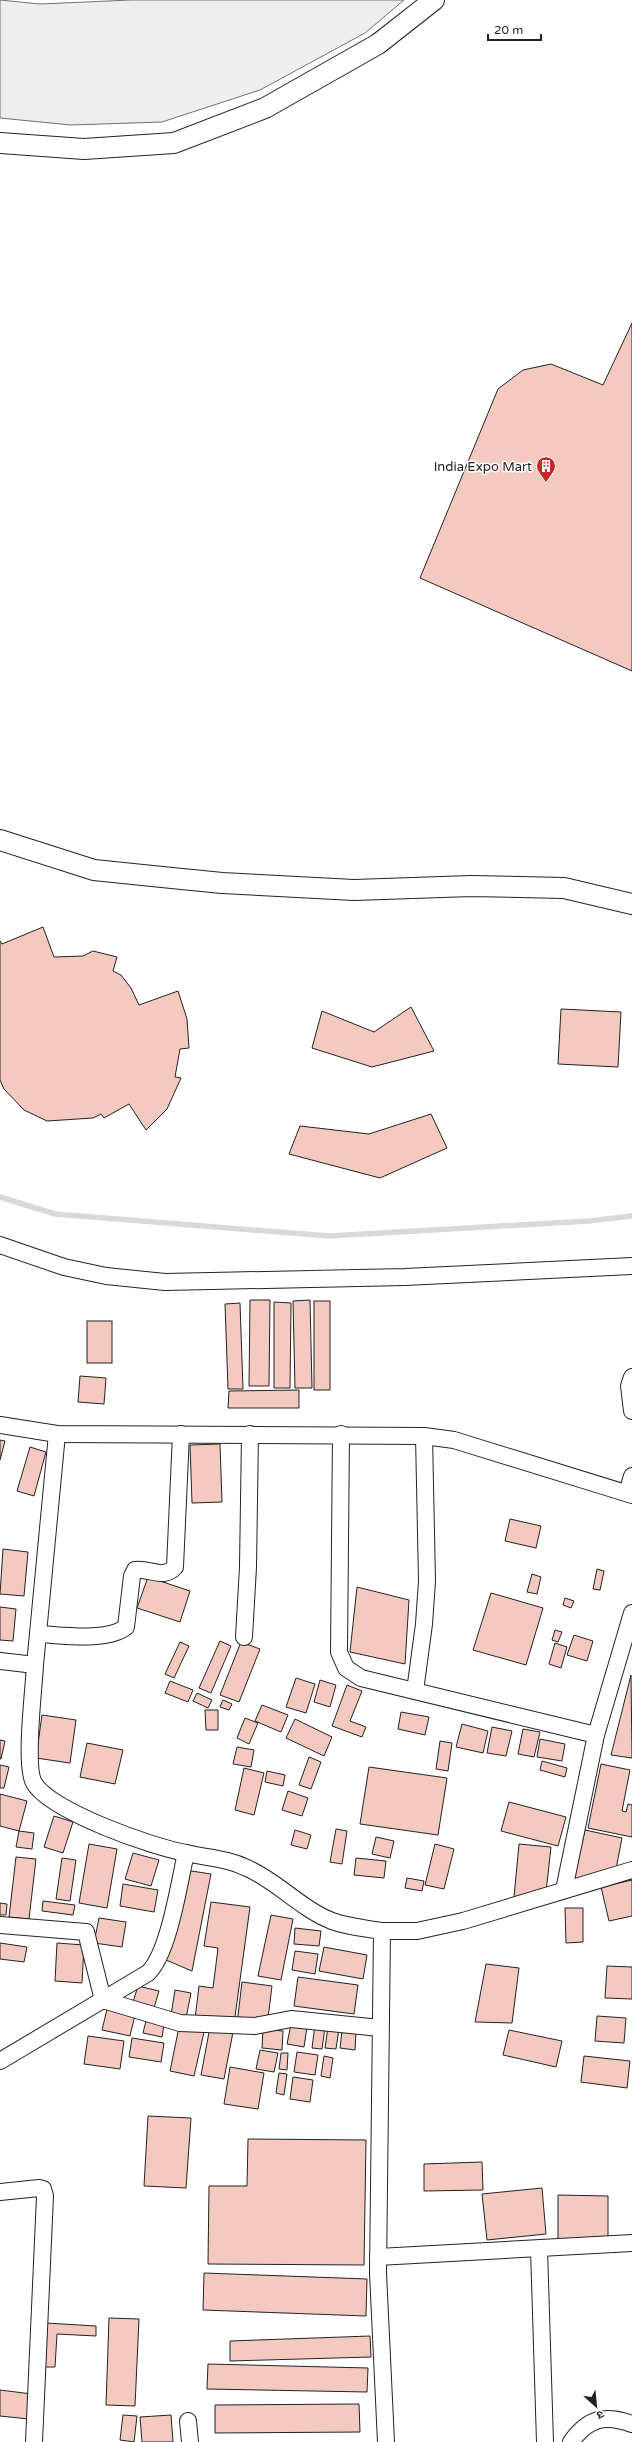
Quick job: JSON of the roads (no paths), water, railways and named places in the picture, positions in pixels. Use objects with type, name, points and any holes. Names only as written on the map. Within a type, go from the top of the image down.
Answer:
[{"type":"street","points":[[0,143],[84,149],[174,143],[265,108],[378,44],[434,0]]},
{"type":"street","points":[[0,840],[94,870],[162,877],[222,883],[354,890],[471,886],[564,888],[632,904]]},
{"type":"street","points":[[0,1245],[64,1267],[99,1275],[165,1282],[405,1277],[632,1266]]},
{"type":"street","points":[[632,1377],[629,1386],[632,1411]]},
{"type":"street","points":[[0,1426],[56,1434],[341,1434],[424,1436],[454,1440],[630,1494],[632,1476]]},
{"type":"street","points":[[56,1434],[35,1665],[29,1766],[34,1783],[54,1803],[144,1843],[186,1853],[221,1858],[248,1868],[290,1894],[312,1911],[331,1920],[382,1931],[417,1931],[463,1921],[632,1870]]},
{"type":"street","points":[[38,1634],[106,1635],[119,1633],[126,1627],[132,1576],[135,1570],[145,1568],[161,1574],[170,1573],[175,1567],[181,1434]]},
{"type":"street","points":[[244,1637],[248,1567],[250,1434]]},
{"type":"street","points":[[341,1434],[339,1652],[346,1668],[361,1678],[596,1735]]},
{"type":"street","points":[[415,1691],[424,1624],[427,1581],[424,1436]]},
{"type":"street","points":[[564,1890],[596,1735],[632,1613]]},
{"type":"street","points":[[0,1661],[35,1665]]},
{"type":"street","points":[[0,2061],[148,1973],[159,1960],[165,1944],[186,1853]]},
{"type":"street","points":[[0,1925],[86,1932],[103,2000]]},
{"type":"street","points":[[382,1931],[378,2257],[386,2442]]},
{"type":"street","points":[[103,2000],[180,2023],[255,2026],[291,2019],[380,2028]]},
{"type":"street","points":[[0,2192],[39,2188],[43,2189],[45,2196],[34,2442]]},
{"type":"street","points":[[378,2257],[632,2243]]},
{"type":"street","points":[[539,2249],[545,2442]]},
{"type":"street","points":[[571,2442],[578,2431],[599,2418],[616,2418],[632,2424]]},
{"type":"street","points":[[188,2421],[190,2442]]},
{"type":"waterway","points":[[0,1197],[55,1214],[329,1236],[589,1221],[632,1216]]},
{"type":"place","name":"India Expo Mart","points":[[546,483]]}]
